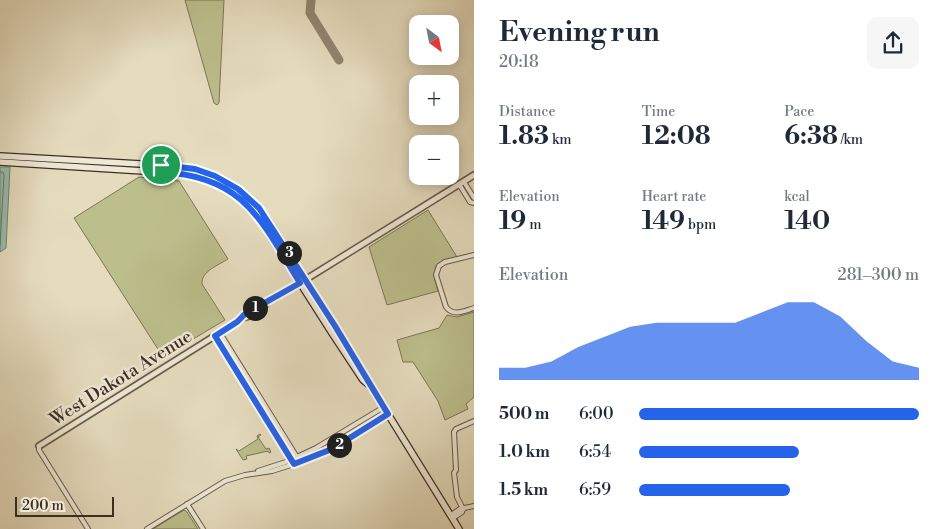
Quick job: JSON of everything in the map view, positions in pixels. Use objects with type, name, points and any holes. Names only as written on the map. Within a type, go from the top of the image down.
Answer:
[{"type":"main road","points":[[0,156],[161,165],[195,169],[238,189],[259,208],[303,281],[368,378],[370,386],[459,529]]},
{"type":"main road","points":[[0,162],[161,172],[214,179],[235,194],[252,210],[288,263],[303,281]]},
{"type":"main road","points":[[161,165],[161,172]]},
{"type":"street","name":"West Dakota Avenue","points":[[39,446],[242,318],[249,318],[264,308],[267,303],[474,175]]},
{"type":"street","points":[[461,183],[474,198]]},
{"type":"street","points":[[461,183],[470,202],[474,204]]},
{"type":"street","points":[[474,255],[445,262],[439,266],[436,275],[446,308],[454,313],[474,308]]},
{"type":"street","points":[[217,334],[300,462]]},
{"type":"street","points":[[217,334],[294,464]]},
{"type":"street","points":[[147,529],[225,481],[296,457],[336,437],[384,407]]},
{"type":"street","points":[[249,474],[272,471],[332,449],[388,414]]},
{"type":"street","points":[[463,509],[457,497],[454,473],[456,470],[454,432],[456,429],[474,421]]},
{"type":"street","points":[[39,446],[39,450],[88,529]]},
{"type":"street","points":[[187,504],[203,529]]},
{"type":"street","points":[[452,516],[462,512],[463,509],[474,506]]},
{"type":"shaded area","points":[[185,0],[224,0],[219,103],[217,105],[214,103]]},
{"type":"shaded area","points":[[139,177],[179,181],[228,259],[207,272],[202,279],[202,284],[225,320],[163,357],[74,218]]},
{"type":"shaded area","points":[[428,210],[457,257],[444,260],[436,266],[434,276],[438,291],[387,305],[369,247]]},
{"type":"shaded area","points":[[474,312],[474,397],[466,404],[468,409],[445,420],[438,401],[413,362],[403,362],[397,340],[439,328],[447,315],[457,317]]},
{"type":"shaded area","points":[[260,434],[258,437],[266,449],[269,448],[271,452],[246,456],[247,459],[243,460],[236,449],[239,451],[258,439],[257,436]]},
{"type":"shaded area","points":[[184,510],[198,529],[153,529]]},
{"type":"water","points":[[0,167],[10,167],[6,248],[0,252]]},
{"type":"taxiway","points":[[311,0],[310,13],[339,60]]},
{"type":"route","points":[[161,165],[195,169],[215,176],[250,198],[267,218],[368,378],[370,386],[388,414],[332,449],[294,464],[215,336],[261,304],[267,303],[300,283],[260,220],[235,194],[213,181],[193,176],[161,172],[161,165]]}]
